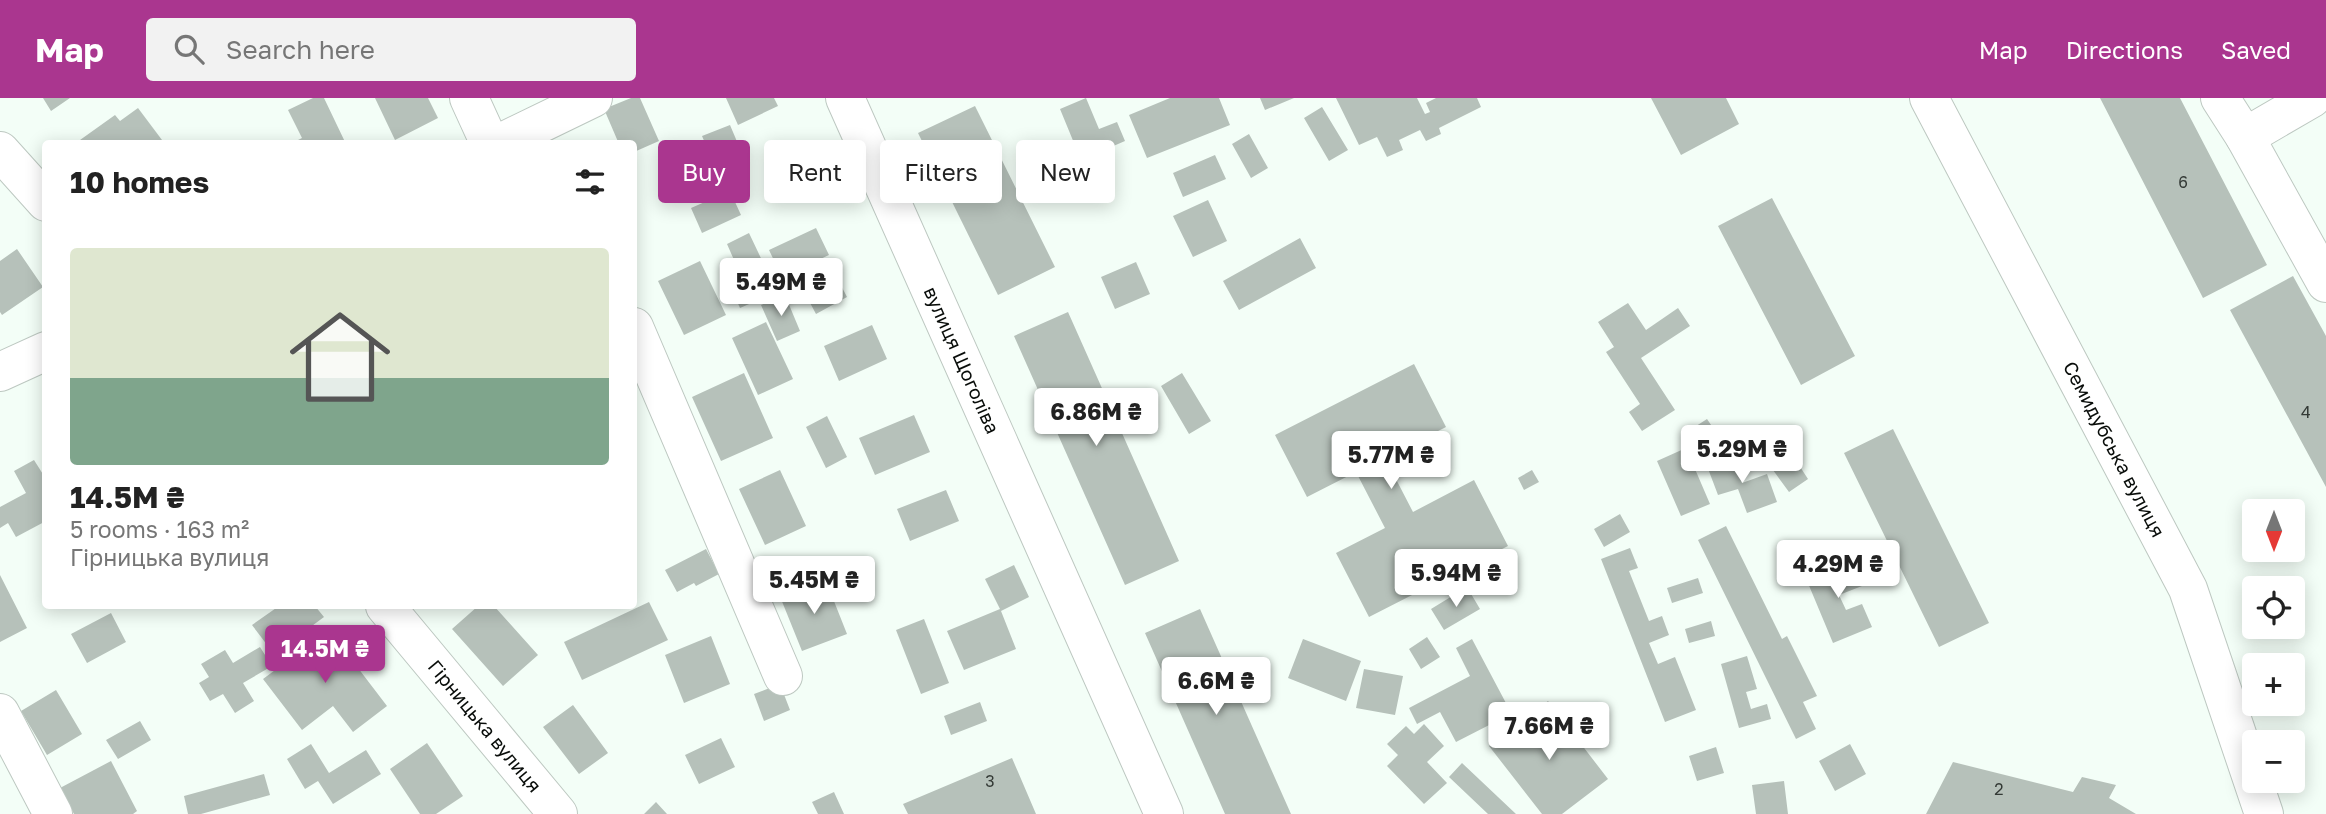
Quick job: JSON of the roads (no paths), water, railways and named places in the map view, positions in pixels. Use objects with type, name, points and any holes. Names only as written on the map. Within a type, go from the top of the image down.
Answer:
[{"type":"street","points":[[470,98],[488,140]]},
{"type":"street","points":[[517,140],[550,133],[593,98]]},
{"type":"street","name":"вулиця Щоголіва","points":[[845,98],[1164,814]]},
{"type":"street","name":"Семидубська вулиця","points":[[1929,98],[2188,589],[2264,814]]},
{"type":"street","points":[[2220,98],[2245,137],[2326,283]]},
{"type":"street","points":[[2245,137],[2312,98]]},
{"type":"street","points":[[0,151],[42,198]]},
{"type":"street","points":[[637,334],[783,676]]},
{"type":"street","points":[[0,372],[42,353]]},
{"type":"street","name":"Гірницька вулиця","points":[[388,609],[558,814]]},
{"type":"street","points":[[1,715],[53,814]]}]
